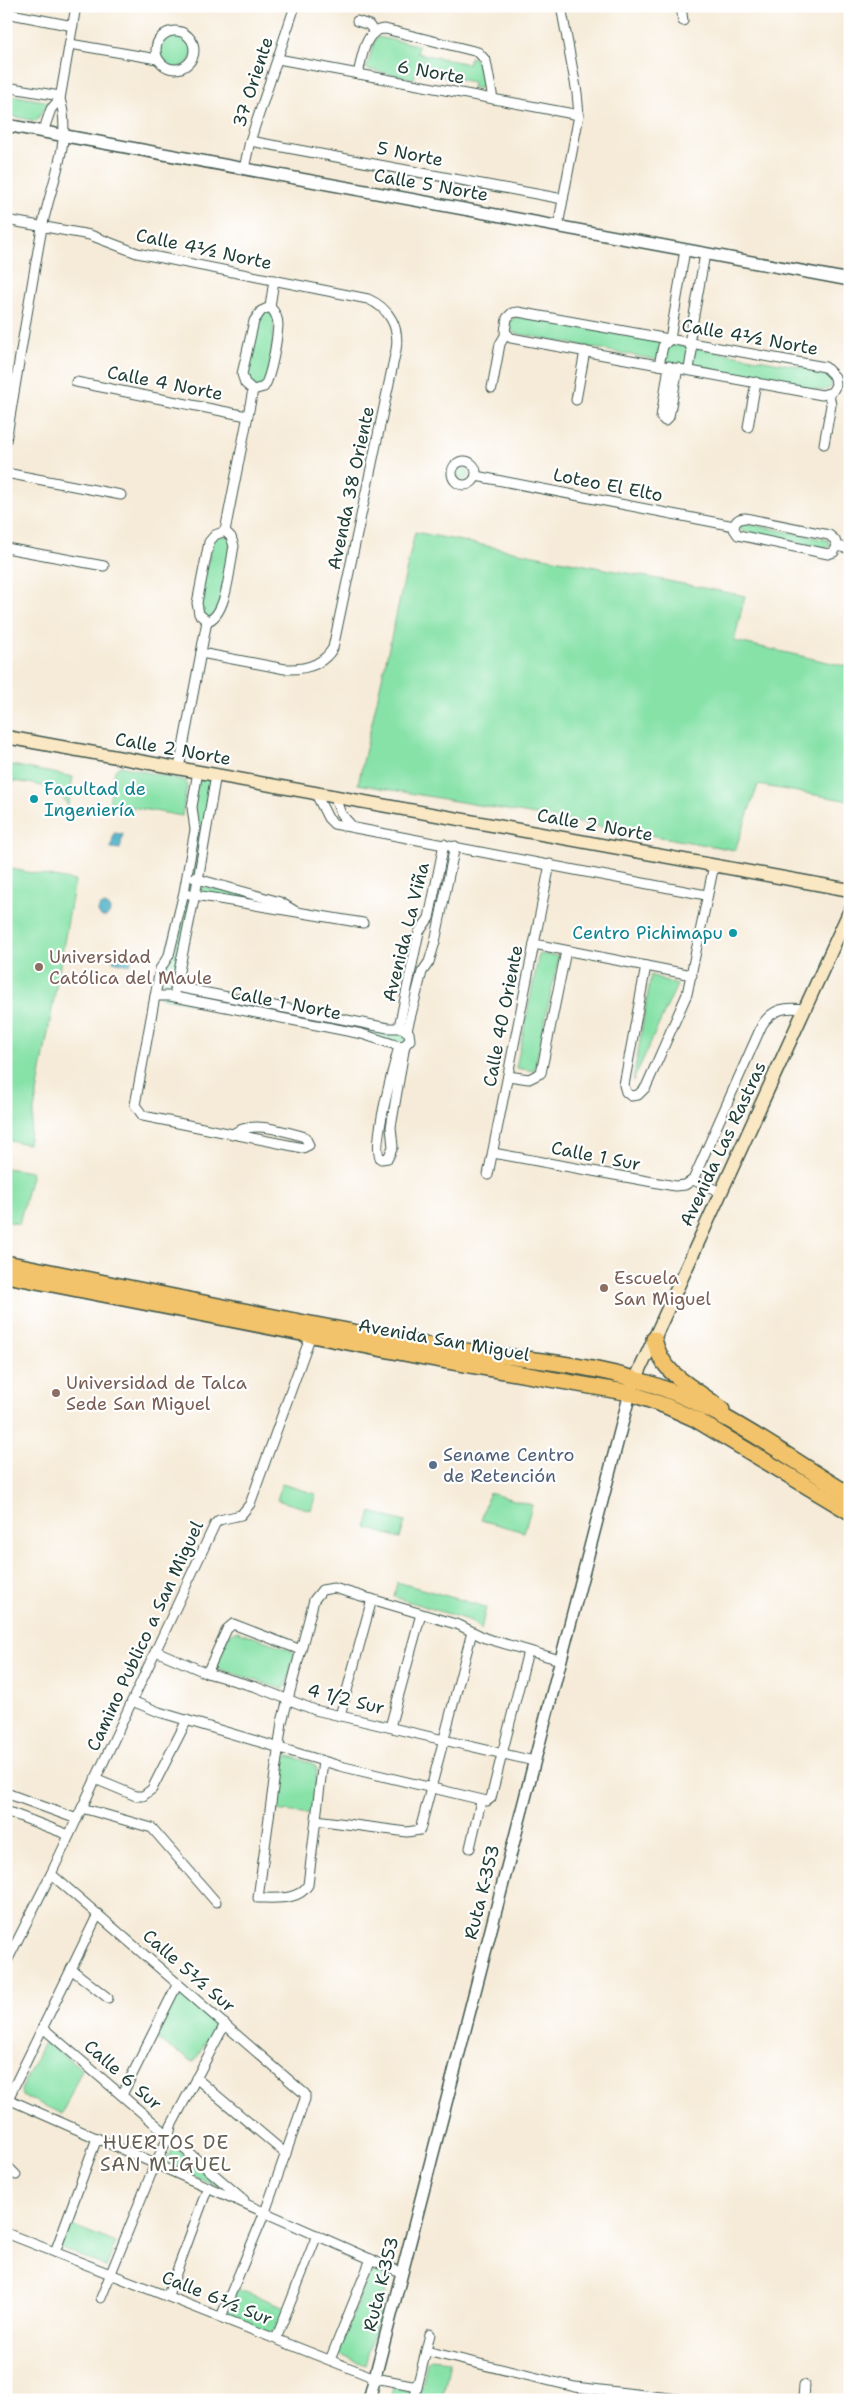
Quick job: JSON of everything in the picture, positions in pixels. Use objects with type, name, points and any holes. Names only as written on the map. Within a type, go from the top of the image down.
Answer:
[{"type":"highway","name":"Avenida San Miguel","points":[[6,1264],[391,1339],[582,1368],[632,1387],[666,1406],[695,1419],[850,1512]]},
{"type":"highway","name":"Avenida San Miguel","points":[[6,1275],[311,1335],[632,1387],[685,1399],[739,1427],[850,1496]]},
{"type":"highway","points":[[654,1339],[658,1353],[669,1371],[711,1400],[739,1427]]},
{"type":"main road","name":"Calle 2 Norte","points":[[6,737],[850,890]]},
{"type":"main road","name":"Avenida Las Rastras","points":[[632,1387],[850,910]]},
{"type":"street","points":[[6,441],[43,226],[64,135],[64,113],[60,97],[76,6]]},
{"type":"street","name":"37 Oriente","points":[[244,169],[250,141],[294,6]]},
{"type":"street","points":[[558,226],[579,115],[577,93],[561,6]]},
{"type":"street","points":[[682,6],[683,21]]},
{"type":"street","points":[[6,13],[73,26]]},
{"type":"street","points":[[357,22],[369,25],[374,32]]},
{"type":"street","points":[[358,74],[368,39],[374,32],[385,30],[478,52],[486,61],[493,99]]},
{"type":"street","points":[[70,44],[158,59],[168,68],[181,68],[187,65],[194,54],[192,40],[182,32],[168,32],[158,40],[156,46],[158,59]]},
{"type":"street","name":"6 Norte","points":[[278,59],[579,115]]},
{"type":"street","points":[[6,87],[60,97]]},
{"type":"street","points":[[44,132],[50,109],[60,97]]},
{"type":"street","name":"Calle 5 Norte","points":[[6,125],[850,280]]},
{"type":"street","name":"5 Norte","points":[[250,141],[563,199]]},
{"type":"street","name":"Calle 4½ Norte","points":[[6,220],[90,235],[137,253],[368,299],[380,306],[390,316]]},
{"type":"street","points":[[659,364],[663,346],[670,339],[685,250]]},
{"type":"street","points":[[689,369],[692,351],[689,343],[705,254]]},
{"type":"street","points":[[253,390],[264,387],[269,378],[278,324],[275,313],[270,307],[274,280]]},
{"type":"street","points":[[253,390],[246,383],[242,374],[254,322],[261,311],[270,307]]},
{"type":"street","name":"Calle 4½ Norte","points":[[492,388],[500,344],[506,334],[504,328],[507,318],[515,312],[825,368],[833,373],[836,381],[834,389],[829,394]]},
{"type":"street","name":"Avenda 38 Oriente","points":[[201,653],[285,669],[304,668],[321,661],[330,653],[337,638],[396,350],[397,336],[390,316]]},
{"type":"street","points":[[506,334],[511,338],[689,369],[822,395],[829,394],[831,405],[824,444]]},
{"type":"street","points":[[576,400],[585,351]]},
{"type":"street","points":[[674,367],[669,417],[665,421],[661,415],[674,367]]},
{"type":"street","name":"Calle 4 Norte","points":[[76,382],[247,416]]},
{"type":"street","points":[[748,427],[756,382]]},
{"type":"street","points":[[225,531],[253,390]]},
{"type":"street","points":[[6,473],[121,495]]},
{"type":"street","name":"Loteo El Elto","points":[[476,476],[734,526]]},
{"type":"street","name":"Loteo El Elto","points":[[837,546],[834,552],[825,553],[738,535],[735,532],[734,526],[738,520],[743,518],[831,536],[837,546],[850,549]]},
{"type":"street","points":[[207,621],[215,617],[222,607],[234,546],[231,537],[225,531]]},
{"type":"street","points":[[207,621],[203,619],[197,609],[208,551],[212,538],[225,531]]},
{"type":"street","points":[[6,548],[104,566]]},
{"type":"street","points":[[179,768],[207,621]]},
{"type":"street","points":[[198,771],[192,807],[195,830],[184,892],[170,951],[160,970],[135,1101],[136,1110],[143,1116],[232,1135],[303,1148],[309,1145],[305,1137],[253,1126],[239,1129],[232,1135]]},
{"type":"street","points":[[170,996],[177,986],[216,774]]},
{"type":"street","points":[[315,792],[331,821],[353,827],[706,895]]},
{"type":"street","points":[[334,795],[341,814],[353,827]]},
{"type":"street","name":"Avenida La Viña","points":[[401,1029],[419,932],[429,918],[444,844]]},
{"type":"street","name":"Avenida La Viña","points":[[401,1029],[422,972],[429,962],[435,942],[455,846]]},
{"type":"street","name":"Calle 40 Oriente","points":[[488,1175],[550,864]]},
{"type":"street","points":[[646,966],[624,1085],[628,1094],[634,1096],[638,1095],[646,1087],[687,994],[692,976],[706,895],[714,864]]},
{"type":"street","points":[[186,877],[280,902],[297,912]]},
{"type":"street","points":[[184,892],[363,924]]},
{"type":"street","points":[[534,944],[692,976]]},
{"type":"street","points":[[170,951],[183,952]]},
{"type":"street","points":[[508,1076],[529,1079],[541,1073],[566,951]]},
{"type":"street","name":"Calle 1 Norte","points":[[177,986],[401,1029]]},
{"type":"street","name":"Calle 1 Norte","points":[[154,996],[170,996],[362,1034],[400,1045]]},
{"type":"street","points":[[721,1192],[693,1180],[766,1019],[781,1008],[804,1009]]},
{"type":"street","points":[[400,1045],[380,1128],[378,1153],[381,1159],[388,1158],[392,1151],[391,1127],[400,1045],[392,1034],[401,1029],[410,1040],[400,1045]]},
{"type":"street","name":"Calle 1 Sur","points":[[493,1153],[675,1186],[685,1185],[693,1180]]},
{"type":"street","name":"Camino Publico a San Miguel","points":[[6,1963],[51,1874],[216,1522],[241,1515],[250,1504],[311,1335]]},
{"type":"street","name":"Ruta K-353","points":[[370,2400],[632,1387]]},
{"type":"street","points":[[323,1761],[308,1885],[304,1892],[290,1897],[258,1898],[277,1748],[287,1699],[316,1596],[322,1590],[334,1588],[459,1625],[485,1638],[560,1660]]},
{"type":"street","points":[[340,1716],[372,1600]]},
{"type":"street","points":[[390,1727],[421,1614]]},
{"type":"street","points":[[207,1673],[231,1625],[238,1625],[300,1650]]},
{"type":"street","points":[[316,1820],[407,1832],[420,1830],[472,1632]]},
{"type":"street","points":[[132,1700],[160,1712],[277,1748],[487,1802],[491,1798],[528,1650]]},
{"type":"street","name":"4 1/2 Sur","points":[[156,1651],[207,1673],[256,1687],[314,1710],[534,1761]]},
{"type":"street","points":[[95,1779],[136,1796],[143,1796],[152,1790],[187,1720]]},
{"type":"street","points":[[6,1794],[76,1819]]},
{"type":"street","points":[[470,1848],[481,1802]]},
{"type":"street","points":[[82,1808],[152,1828],[216,1902]]},
{"type":"street","points":[[6,1811],[69,1835]]},
{"type":"street","name":"Calle 5½ Sur","points":[[51,1874],[305,2094],[286,2154]]},
{"type":"street","points":[[7,2101],[98,1914]]},
{"type":"street","points":[[71,1969],[108,1998]]},
{"type":"street","points":[[122,2095],[178,1983]]},
{"type":"street","points":[[101,2298],[155,2164],[169,2136],[171,2126],[225,2024]]},
{"type":"street","name":"Calle 6 Sur","points":[[43,2028],[251,2206]]},
{"type":"street","points":[[196,2078],[286,2154],[265,2212],[222,2317]]},
{"type":"street","name":"Calle 6 Sur","points":[[7,2101],[97,2138],[402,2273]]},
{"type":"street","points":[[55,2252],[97,2138]]},
{"type":"street","points":[[6,2165],[16,2175]]},
{"type":"street","points":[[168,2296],[208,2187]]},
{"type":"street","name":"Calle 6½ Sur","points":[[6,2233],[375,2378],[417,2386]]},
{"type":"street","points":[[276,2339],[317,2235]]},
{"type":"street","points":[[330,2360],[371,2259]]},
{"type":"street","points":[[414,2400],[430,2334]]},
{"type":"street","points":[[426,2351],[575,2387],[687,2400]]},
{"type":"street","points":[[803,2400],[804,2385]]},
{"type":"green space","points":[[174,30],[181,31],[187,36],[192,42],[192,56],[187,62],[181,67],[174,68],[167,67],[161,62],[156,56],[155,49],[156,42],[161,36],[167,31]]},
{"type":"green space","points":[[378,37],[418,45],[417,53],[468,64],[470,57],[474,58],[481,70],[482,88],[472,88],[473,82],[416,72],[414,79],[366,69],[375,40]]},
{"type":"green space","points":[[6,94],[49,102],[36,121],[6,115]]},
{"type":"green space","points":[[266,308],[275,313],[269,379],[259,389],[243,379],[254,321]]},
{"type":"green space","points":[[519,316],[819,370],[831,377],[831,387],[823,391],[514,333],[509,328],[511,320]]},
{"type":"green space","points":[[461,468],[465,468],[469,474],[465,480],[461,480],[457,476],[457,472]]},
{"type":"green space","points":[[744,523],[828,540],[831,545],[826,548],[742,531],[739,526]]},
{"type":"green space","points":[[415,532],[745,596],[734,641],[850,667],[850,801],[758,785],[735,850],[358,784]]},
{"type":"green space","points":[[215,535],[231,537],[222,607],[207,621],[197,603]]},
{"type":"green space","points":[[6,764],[73,777],[68,806],[63,798],[49,789],[33,784],[6,780]]},
{"type":"green space","points":[[120,766],[186,781],[182,816],[109,803],[115,770]]},
{"type":"green space","points":[[198,771],[216,774],[196,885],[280,902],[289,906],[194,895],[177,986],[407,1030],[405,1045],[159,997],[162,966],[184,892]]},
{"type":"green space","points":[[6,868],[75,881],[28,1144],[6,1140]]},
{"type":"green space","points":[[539,954],[559,956],[534,1071],[516,1068]]},
{"type":"green space","points":[[651,975],[677,985],[633,1081]]},
{"type":"green space","points":[[6,1168],[32,1172],[19,1224],[6,1221]]},
{"type":"green space","points":[[282,1484],[316,1494],[311,1510],[277,1500]]},
{"type":"green space","points":[[489,1493],[532,1505],[524,1532],[481,1520]]},
{"type":"green space","points":[[371,1512],[405,1522],[400,1538],[366,1528]]},
{"type":"green space","points":[[397,1582],[486,1607],[481,1630],[471,1621],[394,1597]]},
{"type":"green space","points":[[237,1631],[291,1650],[294,1654],[286,1686],[283,1689],[216,1668],[214,1664],[229,1635]]},
{"type":"green space","points":[[286,1755],[312,1763],[317,1768],[312,1814],[275,1810],[281,1760]]},
{"type":"green space","points":[[177,1991],[217,2024],[194,2062],[155,2039]]},
{"type":"green space","points":[[47,2043],[82,2069],[62,2114],[22,2095],[21,2090],[43,2044]]},
{"type":"green space","points":[[173,2149],[178,2149],[221,2188],[171,2165],[167,2159]]},
{"type":"green space","points":[[69,2224],[116,2243],[106,2267],[59,2247]]},
{"type":"green space","points":[[371,2266],[391,2273],[365,2365],[338,2354]]},
{"type":"green space","points":[[237,2289],[286,2307],[275,2335],[226,2316]]},
{"type":"green space","points":[[431,2359],[450,2361],[442,2400],[419,2400],[427,2362]]},
{"type":"green space","points":[[393,2387],[410,2391],[408,2400],[390,2400]]},
{"type":"water","points":[[114,833],[123,834],[120,849],[111,848]]},
{"type":"water","points":[[106,905],[109,906],[109,916],[102,917],[99,916],[98,909],[99,906]]},
{"type":"water","points":[[115,953],[132,956],[130,965],[113,961]]},
{"type":"place","name":"Facultad de Ingeniería","points":[[34,799]]},
{"type":"place","name":"Centro Pichimapu","points":[[733,933]]},
{"type":"place","name":"Universidad Católica del Maule","points":[[39,967]]},
{"type":"place","name":"Escuela San Miguel","points":[[604,1288]]},
{"type":"place","name":"Universidad de Talca Sede San Miguel","points":[[56,1393]]},
{"type":"place","name":"Sename Centro de Retención","points":[[433,1465]]},
{"type":"district","name":"HUERTOS DE SAN MIGUEL","points":[[166,2153]]}]
